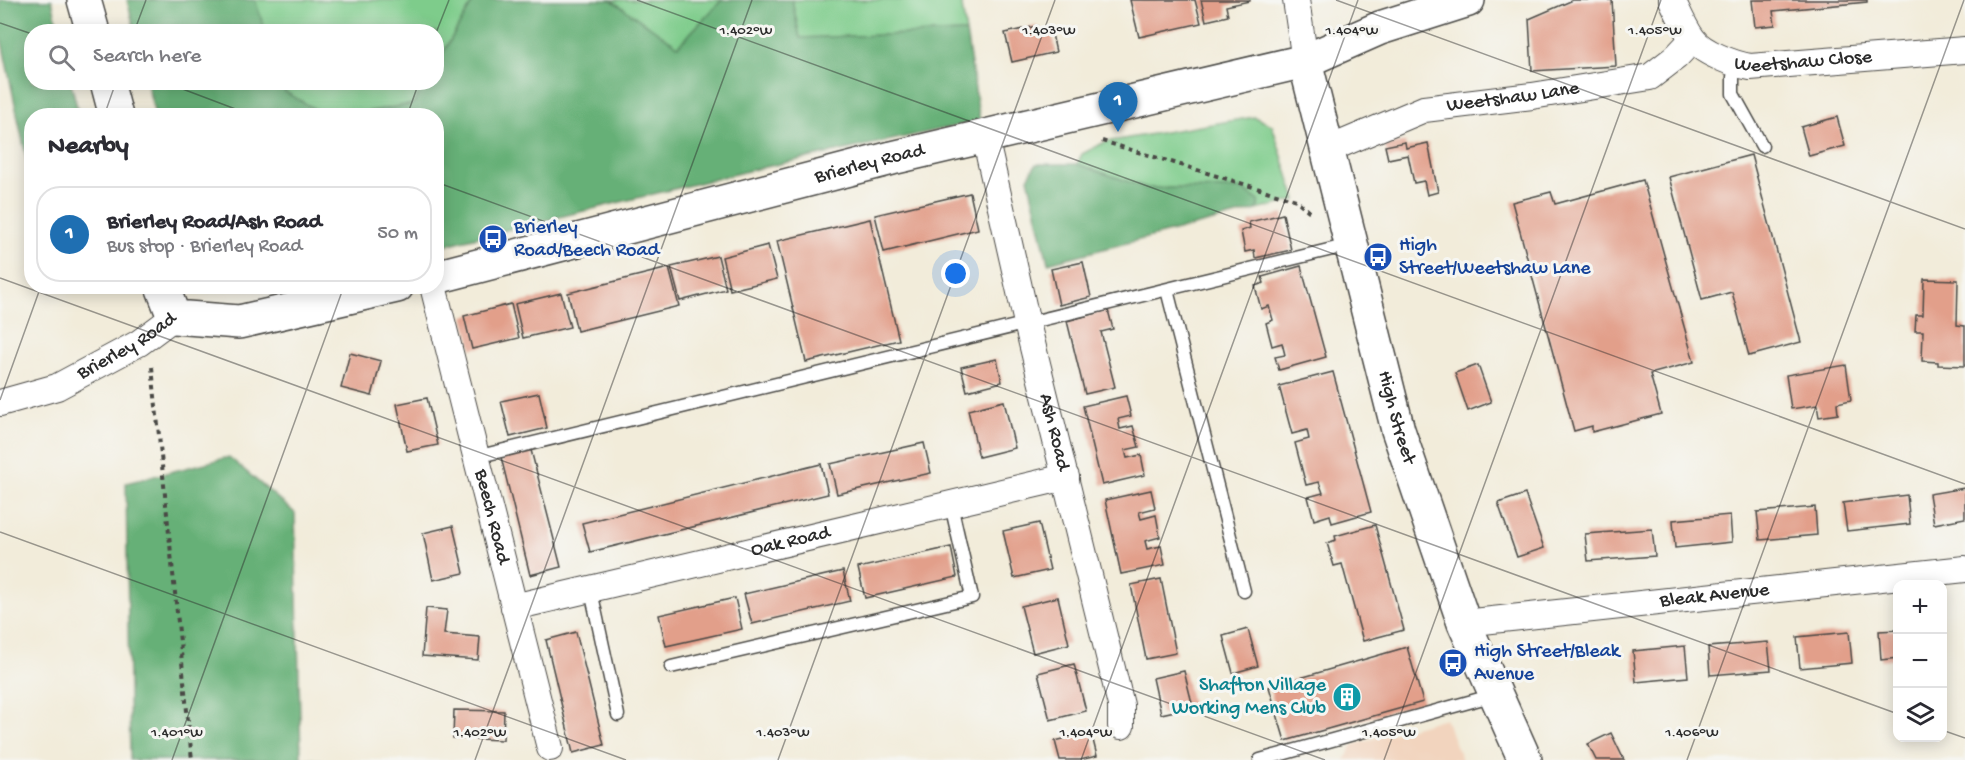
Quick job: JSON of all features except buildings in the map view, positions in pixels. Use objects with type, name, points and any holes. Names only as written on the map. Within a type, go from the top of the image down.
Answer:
[{"type":"street","points":[[84,0],[91,24]]},
{"type":"street","points":[[1296,0],[1305,61]]},
{"type":"street","name":"Brierley Road","points":[[444,275],[892,158],[1305,61],[1380,28],[1468,0]]},
{"type":"street","points":[[1672,0],[1692,40]]},
{"type":"street","name":"Weetshaw Close","points":[[1692,40],[1712,53],[1736,64],[1750,67],[1965,50]]},
{"type":"street","name":"Weetshaw Lane","points":[[1327,150],[1424,109],[1532,96],[1650,77],[1676,57],[1692,40]]},
{"type":"street","name":"High Street","points":[[1305,61],[1398,430],[1464,623],[1525,760]]},
{"type":"street","points":[[109,90],[114,108]]},
{"type":"street","name":"Ash Road","points":[[986,137],[1027,323],[1121,705],[1121,726]]},
{"type":"street","points":[[161,326],[162,294]]},
{"type":"street","name":"Brierley Road","points":[[0,403],[57,387],[139,344],[161,326],[239,322],[362,294]]},
{"type":"street","name":"Beech Road","points":[[435,294],[550,748]]},
{"type":"street","name":"Oak Road","points":[[514,607],[591,591],[1066,477]]},
{"type":"street","name":"Bleak Avenue","points":[[1464,623],[1965,569]]},
{"type":"lane","points":[[1736,64],[1733,94],[1762,146]]},
{"type":"lane","points":[[476,457],[1350,245]]},
{"type":"lane","points":[[1167,290],[1244,591]]},
{"type":"lane","points":[[671,668],[972,597],[951,505]]},
{"type":"lane","points":[[591,591],[618,715]]},
{"type":"lane","points":[[1260,760],[1496,695]]},
{"type":"path","points":[[1093,141],[1105,142],[1296,200],[1314,215]]},
{"type":"path","points":[[161,326],[192,760]]},
{"type":"shaded area","points":[[1445,718],[1462,760],[1345,760],[1353,745]]},
{"type":"green space","points":[[0,0],[52,0],[57,24],[24,24],[24,90],[73,90],[77,108],[24,108],[24,147],[0,33]]},
{"type":"green space","points":[[127,0],[255,0],[263,24],[133,24]]},
{"type":"green space","points":[[255,0],[474,0],[444,51],[444,24],[263,24]]},
{"type":"green space","points":[[474,0],[611,0],[678,46],[722,0],[792,0],[800,38],[966,32],[980,121],[756,169],[444,245],[444,108],[389,108],[413,104],[421,90],[444,90],[444,51]]},
{"type":"green space","points":[[611,0],[722,0],[678,46]]},
{"type":"green space","points":[[792,0],[961,0],[966,32],[800,38]]},
{"type":"green space","points":[[149,90],[284,90],[313,108],[153,108]]},
{"type":"green space","points":[[284,90],[421,90],[413,104],[389,108],[313,108]]},
{"type":"green space","points":[[1254,117],[1272,125],[1296,200],[1257,210],[1259,201],[1242,189],[1147,188],[1077,164],[1082,154],[1105,142]]},
{"type":"green space","points":[[1036,164],[1077,164],[1147,188],[1242,189],[1259,201],[1257,210],[1048,263],[1028,178]]},
{"type":"green space","points":[[229,457],[295,513],[301,759],[322,760],[130,760],[126,483]]},
{"type":"place","name":"Brierley Road/Ash Road","points":[[1118,132]]},
{"type":"place","name":"Brierley Road/Beech Road","points":[[493,239]]},
{"type":"place","name":"High Street/Weetshaw Lane","points":[[1378,257]]},
{"type":"place","name":"High Street/Bleak Avenue","points":[[1453,663]]},
{"type":"place","name":"Shafton Village Working Mens Club","points":[[1347,697]]}]
